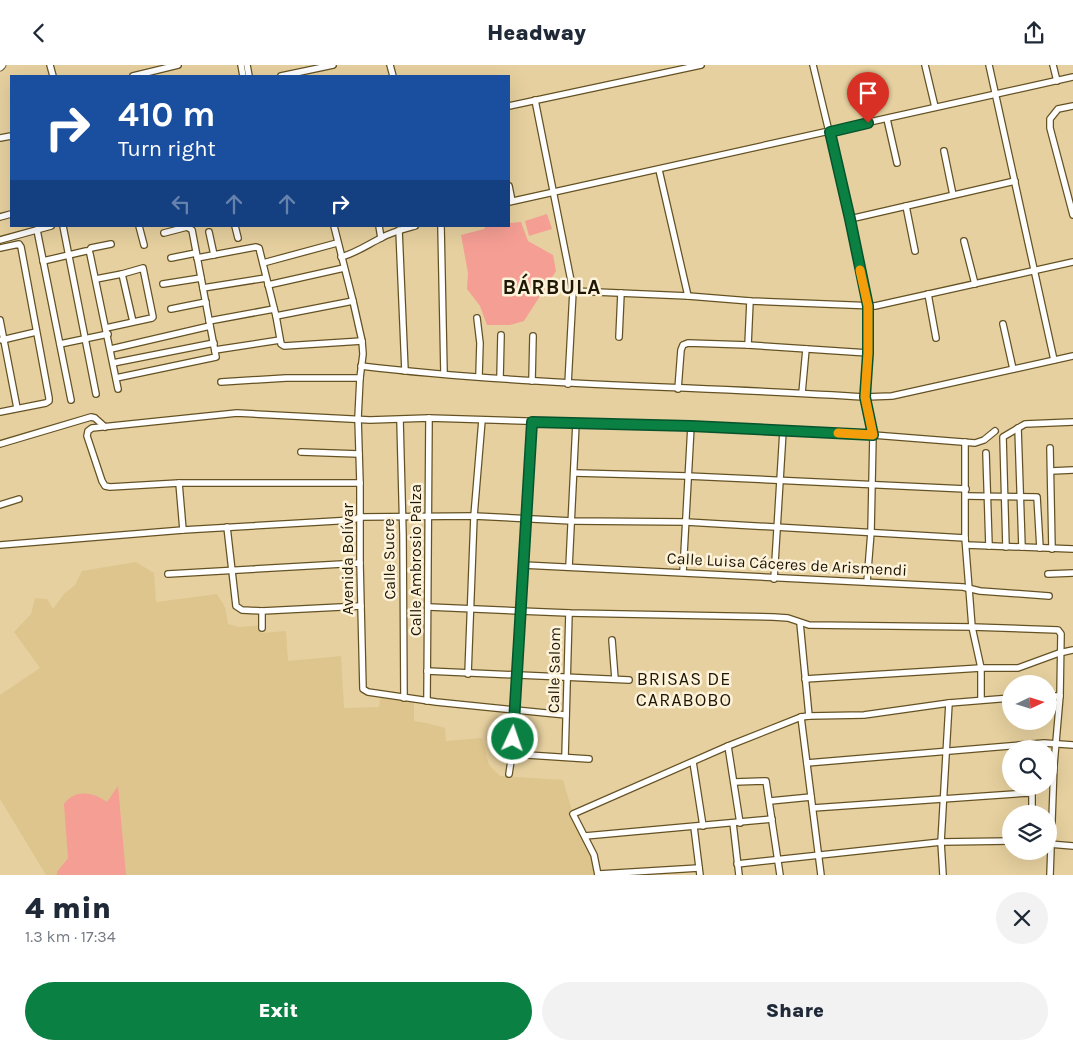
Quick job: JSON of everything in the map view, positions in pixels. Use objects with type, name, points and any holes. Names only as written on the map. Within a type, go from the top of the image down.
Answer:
[{"type":"street","points":[[137,75],[178,65]]},
{"type":"street","points":[[286,75],[333,65]]},
{"type":"street","points":[[510,107],[702,65]]},
{"type":"street","points":[[813,65],[850,219],[868,306],[868,353],[865,397],[873,435],[871,532],[867,582]]},
{"type":"street","points":[[925,65],[936,107]]},
{"type":"street","points":[[989,65],[997,94],[1054,360]]},
{"type":"street","points":[[1053,65],[1057,81]]},
{"type":"street","points":[[510,202],[1073,77]]},
{"type":"street","points":[[535,100],[573,291],[568,384]]},
{"type":"street","points":[[1073,106],[1058,109],[1050,119],[1050,128],[1073,215]]},
{"type":"street","points":[[887,119],[897,163]]},
{"type":"street","points":[[944,151],[953,195]]},
{"type":"street","points":[[659,170],[688,296]]},
{"type":"street","points":[[850,219],[1015,181]]},
{"type":"street","points":[[906,206],[915,251]]},
{"type":"street","points":[[0,240],[48,227]]},
{"type":"street","points":[[63,227],[96,394]]},
{"type":"street","points":[[139,227],[144,245]]},
{"type":"street","points":[[235,227],[238,238]]},
{"type":"street","name":"Avenida Bolívar","points":[[334,227],[353,301],[363,354],[358,418],[360,606],[364,689],[368,692],[427,701],[566,715]]},
{"type":"street","points":[[379,227],[381,238]]},
{"type":"street","points":[[341,257],[361,250],[399,230],[411,227]]},
{"type":"street","points":[[441,227],[444,373]]},
{"type":"street","points":[[116,379],[216,357],[190,228],[164,233]]},
{"type":"street","points":[[37,230],[71,400]]},
{"type":"street","points":[[399,230],[405,371]]},
{"type":"street","points":[[208,232],[214,255]]},
{"type":"street","points":[[964,241],[975,284]]},
{"type":"street","points":[[43,261],[89,251],[91,248],[111,243]]},
{"type":"street","points":[[263,263],[338,243]]},
{"type":"street","points":[[0,248],[15,244],[19,244],[21,247],[50,398],[46,403],[0,412]]},
{"type":"street","points":[[171,258],[214,255],[258,247],[276,316],[281,344],[284,346],[362,341]]},
{"type":"street","points":[[89,251],[118,389]]},
{"type":"street","points":[[573,291],[868,306],[1073,262]]},
{"type":"street","points":[[268,285],[344,268]]},
{"type":"street","points":[[60,344],[85,339],[132,322],[153,317],[144,269],[96,279]]},
{"type":"street","points":[[122,274],[132,322]]},
{"type":"street","points":[[163,284],[201,278]]},
{"type":"street","points":[[203,288],[266,278]]},
{"type":"street","points":[[619,337],[621,293]]},
{"type":"street","points":[[928,294],[936,339]]},
{"type":"street","points":[[276,316],[353,301]]},
{"type":"street","points":[[748,345],[750,301]]},
{"type":"street","points":[[171,309],[206,302]]},
{"type":"street","points":[[111,349],[210,323],[274,309]]},
{"type":"street","points":[[477,318],[480,343],[479,376]]},
{"type":"street","points":[[0,320],[2,340],[17,408]]},
{"type":"street","points":[[1003,324],[1013,369]]},
{"type":"street","points":[[2,340],[36,332]]},
{"type":"street","points":[[500,378],[501,335]]},
{"type":"street","points":[[532,336],[532,381]]},
{"type":"street","points":[[215,350],[280,340]]},
{"type":"street","points":[[113,363],[214,343]]},
{"type":"street","points":[[678,389],[681,350],[683,345],[688,343],[868,353]]},
{"type":"street","points":[[802,393],[806,349]]},
{"type":"street","points":[[361,366],[568,384],[865,397],[892,395],[1073,356]]},
{"type":"street","points":[[221,382],[286,378],[360,378]]},
{"type":"street","points":[[360,483],[180,483],[110,487],[102,481],[88,431],[92,428],[236,413],[400,420],[482,420],[691,426],[873,435],[975,443],[984,440],[995,431]]},
{"type":"street","points":[[0,445],[91,417],[95,418],[104,427]]},
{"type":"street","name":"Calle Ambrosio Palza","points":[[427,701],[429,419]]},
{"type":"street","name":"Calle Sucre","points":[[400,420],[404,698]]},
{"type":"street","points":[[468,673],[474,516],[482,420]]},
{"type":"street","points":[[509,774],[518,675],[520,611],[532,422]]},
{"type":"street","points":[[1006,547],[1003,440],[1005,435],[1024,424],[1073,422]]},
{"type":"street","points":[[569,567],[576,423]]},
{"type":"street","points":[[683,572],[691,426]]},
{"type":"street","points":[[1018,428],[1022,547]]},
{"type":"street","points":[[774,579],[783,431]]},
{"type":"street","points":[[965,442],[965,538],[972,627],[981,669],[981,700]]},
{"type":"street","points":[[1050,448],[1052,549]]},
{"type":"street","points":[[301,451],[359,454]]},
{"type":"street","points":[[986,453],[988,546]]},
{"type":"street","points":[[1051,471],[1073,470]]},
{"type":"street","points":[[574,473],[687,476],[966,489]]},
{"type":"street","points":[[180,483],[183,530]]},
{"type":"street","points":[[966,496],[1034,496],[1038,499],[1040,547]]},
{"type":"street","points":[[0,505],[19,499]]},
{"type":"street","points":[[0,545],[183,530],[353,520],[360,517],[402,516],[526,517],[572,521],[686,522],[965,538]]},
{"type":"street","points":[[227,527],[238,609],[262,611],[360,606]]},
{"type":"street","points":[[966,545],[1073,549]]},
{"type":"street","points":[[168,574],[360,563]]},
{"type":"street","name":"Calle Luisa Cáceres de Arismendi","points":[[523,565],[970,588],[980,591],[1049,596]]},
{"type":"street","points":[[1048,574],[1073,573]]},
{"type":"street","points":[[429,607],[569,613],[773,617],[788,618],[809,625],[1058,630],[1060,634],[1060,695],[1057,743],[1073,745]]},
{"type":"street","points":[[262,611],[262,629]]},
{"type":"street","name":"Calle Salom","points":[[565,757],[569,613]]},
{"type":"street","points":[[800,623],[809,716]]},
{"type":"street","points":[[612,640],[615,679]]},
{"type":"street","points":[[805,679],[1018,668],[1059,653],[1073,650]]},
{"type":"street","points":[[427,671],[629,680]]},
{"type":"street","points":[[699,868],[598,874],[594,855],[573,814],[728,746],[801,717],[864,715],[949,703],[1002,699]]},
{"type":"street","points":[[944,875],[941,842],[949,703]]},
{"type":"street","points":[[801,717],[821,875]]},
{"type":"street","points":[[728,746],[740,823]]},
{"type":"street","points":[[807,763],[1002,748]]},
{"type":"street","points":[[512,755],[589,759]]},
{"type":"street","points":[[693,762],[703,826]]},
{"type":"street","points":[[734,783],[766,781],[780,875]]},
{"type":"street","points":[[813,808],[1028,793],[1032,795],[1033,805]]},
{"type":"street","points":[[770,801],[812,797]]},
{"type":"street","points":[[584,836],[772,819]]},
{"type":"street","points":[[733,823],[739,875]]},
{"type":"street","points":[[694,827],[700,875]]},
{"type":"street","points":[[737,864],[941,842],[1002,841]]},
{"type":"street","points":[[1057,845],[1073,846]]},
{"type":"street","points":[[1050,860],[1050,875]]},
{"type":"shaded area","points":[[547,214],[552,229],[529,236],[525,221]]},
{"type":"shaded area","points":[[521,222],[528,241],[553,255],[556,271],[524,321],[510,325],[487,325],[480,306],[467,289],[468,273],[461,235],[485,227],[510,227],[510,223]]},
{"type":"shaded area","points":[[136,562],[154,573],[156,602],[217,594],[225,607],[228,624],[239,627],[261,625],[261,633],[286,631],[288,661],[341,656],[344,708],[379,707],[380,698],[414,702],[414,721],[445,728],[446,741],[482,738],[489,765],[500,776],[563,780],[573,814],[594,855],[596,875],[46,875],[0,799],[0,695],[40,668],[14,632],[31,614],[35,598],[47,599],[53,609],[64,594],[75,585],[82,571]]},
{"type":"shaded area","points":[[118,786],[126,875],[57,875],[57,872],[68,858],[64,804],[68,799],[79,794],[90,794],[107,802]]},
{"type":"slow traffic","points":[[838,433],[873,435],[865,397],[868,353],[868,306],[860,270]]},
{"type":"district","name":"BÁRBULA","points":[[552,287]]},
{"type":"district","name":"BRISAS DE CARABOBO","points":[[684,690]]},
{"type":"route","points":[[513,739],[532,422],[691,426],[873,435],[865,397],[868,353],[868,306],[830,132],[868,123]]}]
